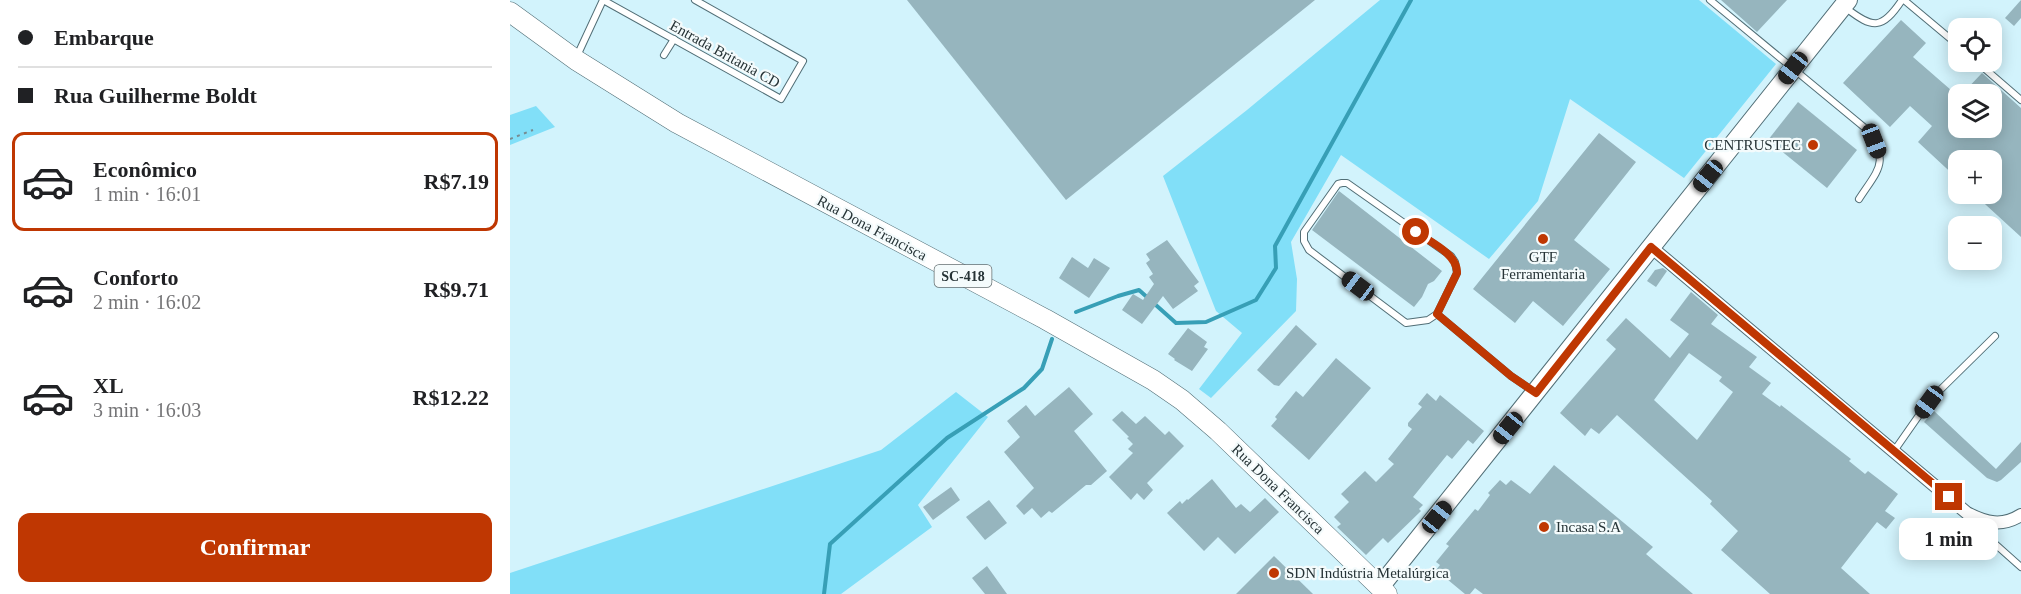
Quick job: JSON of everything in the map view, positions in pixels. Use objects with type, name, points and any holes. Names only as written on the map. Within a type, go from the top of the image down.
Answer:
[{"type":"main road","name":"Rua Dona Francisca","points":[[510,12],[576,60],[677,123],[1045,319],[1153,380],[1182,400],[1218,431],[1383,591]]},
{"type":"street","points":[[1383,591],[1536,393],[1846,3]]},
{"type":"street","points":[[1651,247],[1967,513],[1981,520],[1996,523],[2010,522],[2021,515]]},
{"type":"lane","name":"Entrada Britania CD","points":[[576,60],[603,0],[781,99],[803,61],[695,0]]},
{"type":"lane","points":[[1710,0],[1864,128],[1874,141],[1879,154],[1880,166],[1859,199]]},
{"type":"lane","points":[[1846,3],[1865,23],[1874,23],[1883,22],[1903,0],[1948,37]]},
{"type":"lane","points":[[664,55],[674,39]]},
{"type":"lane","points":[[1989,72],[2021,100]]},
{"type":"lane","points":[[1347,183],[1451,256],[1457,273],[1437,314],[1428,320],[1406,323],[1309,250],[1304,242],[1304,232],[1338,184],[1347,183]]},
{"type":"lane","points":[[1437,314],[1511,376],[1536,393]]},
{"type":"lane","points":[[1894,451],[1929,402],[1995,336]]},
{"type":"lane","points":[[1981,520],[1994,543],[2021,567]]},
{"type":"path","points":[[510,139],[533,130]]},
{"type":"shaded area","points":[[1380,0],[1699,0],[1776,64],[1684,178],[1570,99],[1538,201],[1489,259],[1341,155],[1291,242],[1297,279],[1296,311],[1211,398],[1199,389],[1242,333],[1216,311],[1163,176]]},
{"type":"shaded area","points":[[536,106],[555,127],[510,145],[510,115]]},
{"type":"shaded area","points":[[956,392],[988,417],[918,505],[932,527],[841,594],[510,594],[510,573],[881,450]]},
{"type":"building","points":[[907,0],[1315,0],[1066,200]]},
{"type":"building","points":[[1721,0],[1787,0],[1757,32]]},
{"type":"building","points":[[2021,0],[2021,18],[2014,26],[2005,18]]},
{"type":"building","points":[[1901,20],[1926,43],[1913,57],[1948,87],[1948,138],[2002,138],[2002,91],[2021,108],[2021,237],[2002,220],[2002,216],[1998,216],[1985,204],[2002,204],[2002,150],[1948,150],[1948,170],[1918,142],[1932,126],[1910,106],[1890,127],[1843,83]]},
{"type":"building","points":[[1982,73],[1994,84],[1972,84]]},
{"type":"building","name":"CENTRUSTEC","points":[[1798,102],[1857,150],[1827,188],[1768,140]]},
{"type":"building","name":"GTF Ferramentaria","points":[[1599,133],[1636,162],[1574,240],[1610,269],[1563,326],[1533,301],[1515,323],[1473,289]]},
{"type":"building","points":[[1339,191],[1442,271],[1434,281],[1428,284],[1414,307],[1312,230]]},
{"type":"building","points":[[1167,240],[1199,282],[1194,286],[1198,291],[1173,309],[1163,296],[1142,324],[1122,310],[1133,294],[1143,300],[1154,284],[1149,277],[1153,274],[1146,263],[1150,260],[1146,254]]},
{"type":"building","points":[[1072,257],[1088,268],[1094,258],[1110,268],[1089,298],[1059,278]]},
{"type":"building","points":[[1663,268],[1667,271],[1656,287],[1647,281],[1655,270]]},
{"type":"building","points":[[1691,292],[1718,315],[1711,324],[1757,357],[1749,367],[1771,383],[1762,394],[1780,407],[1781,405],[1851,459],[1849,461],[1865,474],[1868,471],[1898,494],[1885,511],[1895,518],[1886,529],[1877,522],[1841,568],[1870,594],[1770,594],[1721,550],[1738,531],[1710,504],[1712,501],[1617,415],[1599,434],[1591,428],[1585,436],[1560,413],[1616,349],[1606,340],[1626,318],[1670,358],[1689,334],[1670,320]],"holes":[[[1689,353],[1722,377],[1719,381],[1733,392],[1697,440],[1654,400]]]},
{"type":"building","points":[[1296,325],[1317,344],[1279,386],[1274,385],[1257,370]]},
{"type":"building","points":[[1188,328],[1207,342],[1204,347],[1208,349],[1192,371],[1168,354]]},
{"type":"building","points":[[1336,358],[1371,388],[1309,460],[1271,426],[1277,419],[1275,417],[1296,391],[1303,397]]},
{"type":"building","points":[[1069,387],[1093,414],[1074,431],[1107,471],[1052,513],[1049,511],[1041,518],[1032,508],[1024,515],[1016,506],[1034,488],[1004,452],[1020,437],[1007,421],[1026,405],[1035,416]]},
{"type":"building","points":[[1427,393],[1436,401],[1440,395],[1484,431],[1473,444],[1468,440],[1452,459],[1447,455],[1413,497],[1423,505],[1419,509],[1421,511],[1388,543],[1383,538],[1366,555],[1337,527],[1341,524],[1334,517],[1349,502],[1341,494],[1365,471],[1376,482],[1394,464],[1388,459],[1412,429],[1408,423],[1422,407],[1418,404]]},
{"type":"building","points":[[1122,411],[1136,424],[1145,416],[1165,435],[1169,431],[1184,446],[1147,483],[1153,490],[1144,500],[1137,493],[1131,500],[1109,477],[1133,453],[1128,449],[1133,444],[1127,438],[1129,437],[1112,420]]},
{"type":"building","points":[[1934,411],[1996,469],[2021,442],[2021,462],[1997,482],[1987,478],[1924,422]]},
{"type":"building","name":"Incasa S.A","points":[[1554,465],[1653,547],[1646,554],[1693,594],[1483,594],[1475,588],[1470,594],[1465,594],[1436,570],[1440,565],[1436,562],[1449,546],[1446,544],[1475,509],[1478,511],[1490,495],[1488,493],[1500,480],[1506,485],[1511,480],[1530,494]]},
{"type":"building","points":[[1212,479],[1236,508],[1241,504],[1250,512],[1265,498],[1279,512],[1235,554],[1218,537],[1204,551],[1167,513],[1180,501],[1182,504],[1188,500]]},
{"type":"building","points":[[951,487],[960,500],[933,520],[923,507]]},
{"type":"building","points":[[989,500],[1007,523],[985,540],[966,517]]},
{"type":"building","name":"SDN Indústria Metalúrgica","points":[[1274,556],[1313,594],[1236,594]]},
{"type":"building","points":[[987,566],[1007,594],[985,594],[972,578]]},
{"type":"waterway","points":[[1076,312],[1139,290],[1176,323],[1206,322],[1256,300],[1276,268],[1275,246],[1411,0]]},
{"type":"waterway","points":[[824,594],[830,544],[947,438],[1024,388],[1042,369],[1052,339]]},
{"type":"place","name":"CENTRUSTEC","points":[[1813,145]]},
{"type":"place","name":"GTF Ferramentaria","points":[[1543,239]]},
{"type":"place","name":"Incasa S.A","points":[[1544,527]]},
{"type":"place","name":"SDN Indústria Metalúrgica","points":[[1274,573]]},
{"type":"route","points":[[1416,232],[1451,256],[1457,267],[1457,273],[1437,314],[1511,376],[1536,393],[1651,247],[1949,497]]}]
